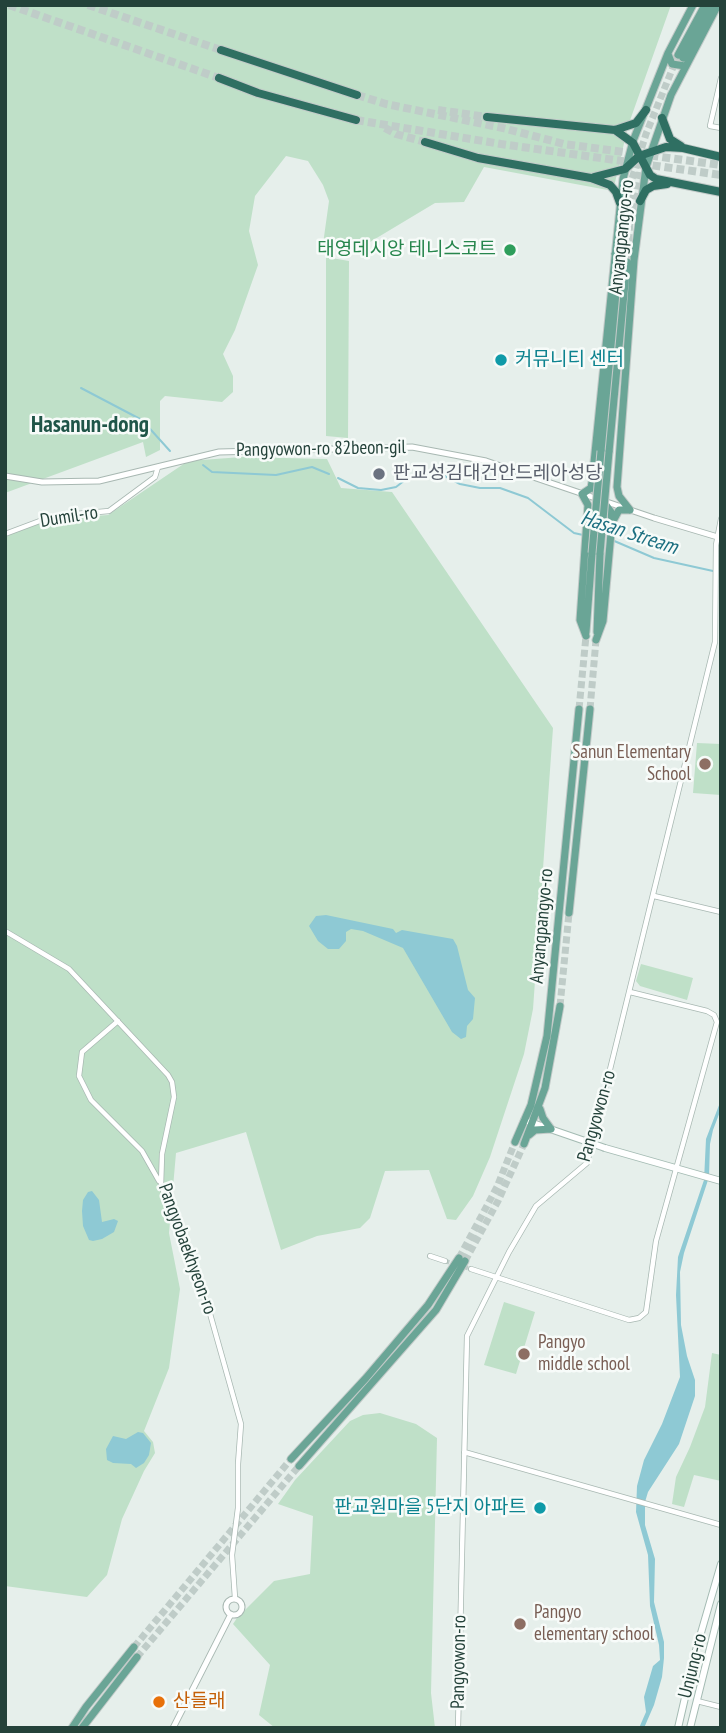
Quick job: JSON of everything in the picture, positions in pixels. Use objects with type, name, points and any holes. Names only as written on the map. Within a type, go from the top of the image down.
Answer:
[{"type":"highway","points":[[221,50],[357,95]]},
{"type":"highway","points":[[219,78],[258,93],[356,120]]},
{"type":"highway","points":[[487,117],[615,130],[636,123],[646,110]]},
{"type":"highway","points":[[662,118],[670,139],[683,148]]},
{"type":"highway","points":[[615,130],[633,143],[656,179],[721,192]]},
{"type":"highway","points":[[425,142],[478,158],[592,178],[610,185],[620,202]]},
{"type":"highway","points":[[592,178],[625,169],[639,156],[666,147],[721,157]]},
{"type":"highway","points":[[640,201],[646,190],[670,183]]},
{"type":"main road","name":"Anyangpangyo-ro","points":[[617,487],[628,341],[620,202],[625,169],[668,54],[693,5]]},
{"type":"main road","points":[[682,60],[705,5]]},
{"type":"main road","points":[[668,54],[672,64],[682,60],[712,5]]},
{"type":"main road","name":"Anyangpangyo-ro","points":[[592,482],[606,334],[650,151],[682,60],[718,5]]},
{"type":"main road","points":[[586,636],[592,552],[624,259]]},
{"type":"main road","points":[[606,334],[611,381]]},
{"type":"main road","points":[[611,381],[628,341]]},
{"type":"main road","points":[[592,482],[597,494],[611,512],[612,524],[603,621],[596,640],[592,552],[587,519],[589,505],[582,494],[591,488],[592,482]]},
{"type":"main road","points":[[587,519],[593,506],[613,494],[617,487]]},
{"type":"main road","points":[[617,487],[630,510]]},
{"type":"main road","points":[[612,524],[619,510],[630,510]]},
{"type":"main road","name":"Anyangpangyo-ro","points":[[515,1142],[536,1086],[547,1036],[579,709]]},
{"type":"main road","name":"Anyangpangyo-ro","points":[[569,913],[590,709]]},
{"type":"main road","name":"Anyangpangyo-ro","points":[[551,1129],[535,1130],[525,1141],[539,1108],[550,1069],[560,1006]]},
{"type":"main road","points":[[539,1108],[551,1129]]},
{"type":"main road","points":[[524,1120],[606,1148],[721,1181]]},
{"type":"main road","points":[[291,1459],[366,1378],[428,1305],[462,1259],[436,1310],[299,1466]]},
{"type":"main road","name":"Unjung-ro","points":[[678,1728],[696,1650],[721,1563]]},
{"type":"main road","name":"Unjung-ro","points":[[690,1728],[721,1604]]},
{"type":"main road","points":[[72,1728],[134,1647]]},
{"type":"main road","points":[[82,1728],[137,1657]]},
{"type":"street","points":[[721,78],[710,126],[721,128]]},
{"type":"street","name":"Pangyowon-ro 82beon-gil","points":[[5,476],[42,482],[99,481],[219,452],[412,447],[486,461],[630,510]]},
{"type":"street","name":"Dumil-ro","points":[[5,534],[53,516],[109,511],[155,477],[158,467]]},
{"type":"street","points":[[630,510],[719,537]]},
{"type":"street","name":"Pangyowon-ro","points":[[458,1728],[467,1336],[536,1206],[587,1163],[715,642],[716,552],[721,519]]},
{"type":"street","points":[[654,895],[721,912]]},
{"type":"street","name":"Pangyobaekhyeon-ro","points":[[5,931],[69,968],[172,1082],[174,1097],[162,1154],[161,1185],[207,1303],[240,1424],[238,1508],[232,1555],[235,1598]]},
{"type":"street","points":[[471,1269],[625,1319],[639,1318],[646,1312],[656,1241],[717,1026],[716,1018],[706,1011],[630,992]]},
{"type":"street","points":[[118,1021],[82,1052],[79,1076],[91,1100],[142,1152],[161,1185]]},
{"type":"street","points":[[430,1256],[445,1261]]},
{"type":"street","points":[[464,1452],[721,1525]]},
{"type":"street","points":[[235,1598],[242,1603],[242,1609],[236,1615],[226,1609],[228,1600],[235,1598]]},
{"type":"street","points":[[173,1728],[231,1614]]},
{"type":"street","points":[[697,1701],[721,1707]]},
{"type":"green space","points":[[5,5],[671,5],[628,126],[613,191],[484,167],[464,202],[435,203],[350,254],[323,244],[329,201],[323,185],[308,161],[286,156],[255,196],[249,231],[258,265],[235,330],[223,354],[233,376],[233,392],[222,402],[165,396],[160,401],[160,450],[146,457],[143,442],[5,493]]},
{"type":"green space","points":[[326,257],[349,261],[348,438],[326,436]]},
{"type":"green space","points":[[242,457],[327,459],[341,488],[392,492],[553,728],[533,1009],[524,1054],[490,1157],[473,1196],[456,1220],[447,1219],[429,1170],[385,1171],[370,1218],[360,1228],[317,1236],[281,1250],[246,1132],[176,1153],[169,1233],[180,1289],[169,1368],[144,1431],[153,1442],[155,1453],[122,1519],[107,1575],[87,1597],[5,1586],[5,537],[43,520],[108,515],[188,461]]},
{"type":"green space","points":[[697,743],[721,744],[721,795],[693,793]]},
{"type":"green space","points":[[641,964],[693,978],[687,1000],[640,986],[636,981]]},
{"type":"green space","points":[[504,1302],[535,1312],[516,1374],[484,1365]]},
{"type":"green space","points":[[712,1353],[721,1355],[721,1481],[694,1475],[684,1507],[672,1504],[676,1477],[705,1407]]},
{"type":"green space","points":[[380,1413],[416,1424],[437,1438],[431,1693],[435,1728],[275,1728],[259,1715],[270,1665],[233,1624],[274,1581],[310,1574],[313,1516],[278,1504],[295,1480],[350,1421],[363,1415]]},
{"type":"water","points":[[326,915],[393,929],[396,933],[402,930],[453,939],[468,990],[475,998],[473,1019],[467,1026],[466,1037],[461,1039],[452,1032],[403,948],[363,931],[351,929],[346,932],[346,941],[339,949],[328,949],[318,941],[309,926],[316,916]]},
{"type":"water","points":[[721,1100],[721,1109],[710,1144],[709,1177],[680,1272],[681,1325],[695,1380],[695,1396],[679,1444],[648,1492],[645,1502],[645,1525],[655,1559],[654,1602],[664,1642],[664,1658],[654,1705],[644,1728],[639,1728],[646,1712],[644,1697],[653,1666],[660,1660],[650,1606],[648,1555],[636,1512],[637,1486],[644,1460],[662,1424],[680,1377],[676,1295],[678,1257],[704,1180],[706,1139]]},
{"type":"water","points":[[92,1191],[99,1200],[102,1222],[114,1219],[118,1221],[114,1232],[93,1241],[89,1240],[83,1226],[82,1211],[83,1200],[88,1192]]},
{"type":"water","points":[[138,1432],[143,1433],[151,1443],[144,1463],[136,1468],[131,1464],[107,1460],[106,1449],[113,1436],[126,1439]]},
{"type":"waterway","name":"Hasan Stream","points":[[81,388],[142,420],[170,451]]},
{"type":"waterway","name":"Hasan Stream","points":[[203,465],[212,472],[276,475],[312,467],[329,474]]},
{"type":"waterway","name":"Hasan Stream","points":[[338,478],[358,488],[381,490],[396,487],[409,477],[439,473],[460,484],[500,488],[528,498],[574,533],[583,535]]},
{"type":"waterway","name":"Hasan Stream","points":[[612,540],[654,558],[713,571]]},
{"type":"tunnel","points":[[9,5],[219,78]]},
{"type":"tunnel","points":[[88,5],[221,50]]},
{"type":"tunnel","points":[[619,261],[631,182],[646,134],[678,55]]},
{"type":"tunnel","points":[[357,95],[564,144],[721,165]]},
{"type":"tunnel","points":[[438,110],[487,117]]},
{"type":"tunnel","points":[[356,120],[501,144],[721,175]]},
{"type":"tunnel","points":[[385,128],[425,142]]},
{"type":"tunnel","points":[[627,262],[630,221],[641,166]]},
{"type":"tunnel","points":[[579,709],[586,636]]},
{"type":"tunnel","points":[[590,709],[596,640]]},
{"type":"tunnel","points":[[560,1006],[569,913]]},
{"type":"tunnel","points":[[459,1258],[497,1187],[515,1142]]},
{"type":"tunnel","points":[[465,1261],[498,1201],[524,1144]]},
{"type":"tunnel","points":[[445,1261],[471,1269]]},
{"type":"tunnel","points":[[134,1647],[291,1459]]},
{"type":"tunnel","points":[[137,1657],[299,1466]]},
{"type":"place","name":"태영데시앙 테니스코트","points":[[510,250]]},
{"type":"place","name":"커뮤니티 센터","points":[[501,360]]},
{"type":"place","name":"판교성김대건안드레아성당","points":[[379,474]]},
{"type":"place","name":"Sanun Elementary School","points":[[705,764]]},
{"type":"place","name":"Pangyo middle school","points":[[524,1354]]},
{"type":"place","name":"판교원마을 5단지 아파트","points":[[540,1508]]},
{"type":"place","name":"Pangyo elementary school","points":[[520,1624]]},
{"type":"place","name":"산들래","points":[[159,1702]]},
{"type":"district","name":"Hasanun-dong","points":[[90,425]]}]
